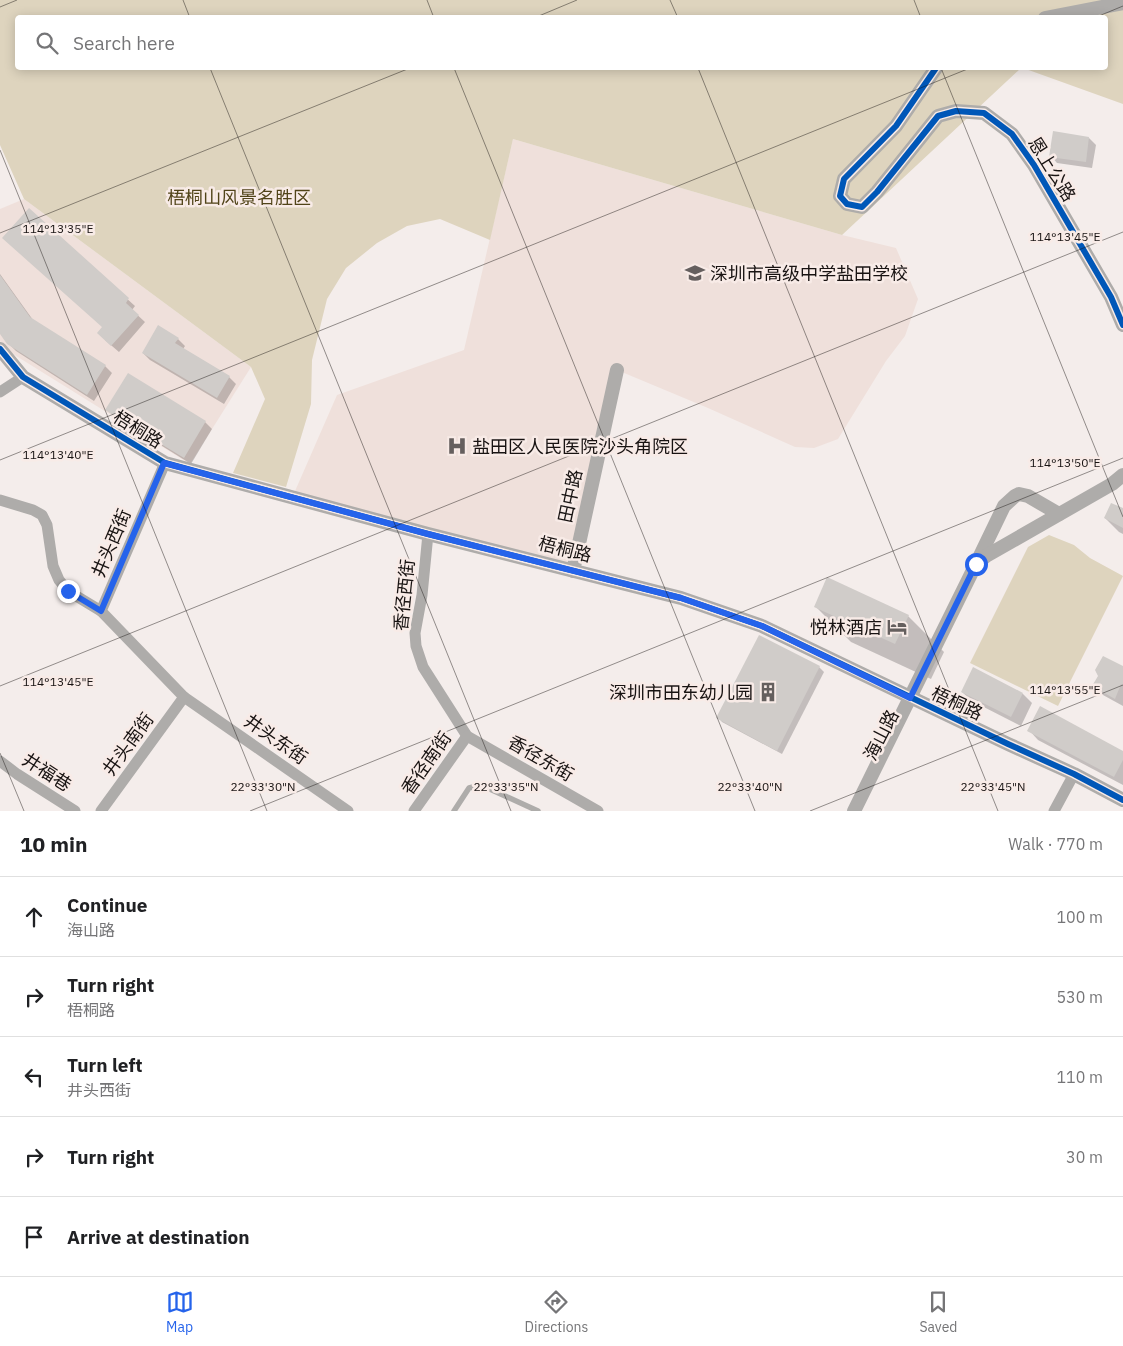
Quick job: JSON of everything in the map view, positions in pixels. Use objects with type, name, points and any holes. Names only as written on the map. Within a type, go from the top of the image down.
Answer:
[{"type":"street","points":[[1061,15],[1123,3]]},
{"type":"street","name":"恩上公路","points":[[935,70],[896,126],[844,179],[840,196],[847,204],[862,206],[877,192],[938,116],[956,111],[984,113],[1012,134],[1034,165],[1111,298],[1123,325]]},
{"type":"street","name":"梧桐路","points":[[0,349],[23,376],[164,463],[428,534],[681,598],[762,626],[914,700],[1074,774],[1123,800]]},
{"type":"street","name":"田中路","points":[[573,571],[617,370]]},
{"type":"street","points":[[0,392],[23,376]]},
{"type":"street","name":"井头西街","points":[[101,611],[164,463]]},
{"type":"street","points":[[1016,538],[1106,488],[1123,475]]},
{"type":"street","name":"海山路","points":[[864,811],[1004,506],[1019,494],[1028,496],[1059,514]]},
{"type":"street","points":[[0,500],[33,510],[42,515],[47,525],[53,566],[59,580],[68,591],[101,611],[184,697]]},
{"type":"street","name":"香径西街","points":[[428,534],[422,595],[415,634],[416,646],[423,668],[467,736]]},
{"type":"street","name":"海山路","points":[[976,564],[1016,538]]},
{"type":"street","name":"海山路","points":[[854,811],[988,562],[1016,538]]},
{"type":"street","name":"井头南街","points":[[100,811],[184,697]]},
{"type":"street","name":"井头东街","points":[[184,697],[348,811]]},
{"type":"street","name":"香径南街","points":[[414,811],[467,736]]},
{"type":"street","name":"香径东街","points":[[467,736],[598,811]]},
{"type":"street","name":"井福巷","points":[[0,761],[75,811]]},
{"type":"street","points":[[1054,811],[1074,774]]},
{"type":"lane","points":[[454,811],[469,788],[481,784],[538,811]]},
{"type":"shaded area","name":"深圳市高级中学盐田学校","points":[[513,139],[842,235],[896,248],[918,299],[905,336],[886,361],[838,439],[814,448],[795,447],[617,370],[573,571],[292,498],[337,395],[464,350]]},
{"type":"shaded area","points":[[24,199],[251,367],[190,464],[5,349],[0,341],[0,209]]},
{"type":"green space","name":"梧桐山风景名胜区","points":[[0,0],[1123,0],[1123,104],[1029,70],[1108,70],[1108,15],[15,15],[15,70],[1019,70],[842,235],[513,139],[490,240],[440,219],[407,226],[377,243],[346,268],[327,299],[312,360],[311,404],[286,487],[233,473],[265,399],[251,367],[24,199],[0,145]]},
{"type":"green space","points":[[1049,535],[1074,545],[1090,558],[1123,576],[1058,706],[970,663],[1028,547]]},
{"type":"building","points":[[1053,131],[1089,137],[1086,162],[1049,157]]},
{"type":"building","points":[[29,208],[129,298],[126,303],[139,315],[111,346],[97,333],[102,327],[2,238]]},
{"type":"building","points":[[0,275],[30,317],[106,365],[87,395],[7,344],[0,334]]},
{"type":"building","points":[[158,325],[179,338],[175,343],[230,376],[217,398],[142,353]]},
{"type":"building","points":[[128,373],[206,421],[184,458],[105,410]]},
{"type":"building","points":[[1111,503],[1123,508],[1123,528],[1104,518]]},
{"type":"building","points":[[827,577],[909,615],[895,644],[814,607]]},
{"type":"building","name":"深圳市田东幼儿园","points":[[759,635],[820,666],[777,751],[716,718]]},
{"type":"building","points":[[1103,656],[1123,666],[1123,685],[1121,684],[1115,699],[1092,686],[1098,676],[1095,670]]},
{"type":"building","points":[[973,667],[1023,693],[1011,717],[961,692]]},
{"type":"building","points":[[1040,706],[1123,751],[1123,760],[1114,777],[1027,731]]},
{"type":"cycle path","points":[[935,70],[896,126],[844,179],[840,196],[847,204],[862,207],[877,192],[938,116],[956,111],[984,113],[1012,134],[1034,165],[1111,297],[1123,325]]},
{"type":"cycle path","points":[[0,349],[23,377],[165,463],[428,534],[681,598],[762,626],[1074,774],[1123,800]]},
{"type":"place","name":"深圳市高级中学盐田学校","points":[[695,273]]},
{"type":"place","name":"盐田区人民医院沙头角院区","points":[[457,446]]},
{"type":"place","name":"悦林酒店","points":[[897,627]]},
{"type":"place","name":"深圳市田东幼儿园","points":[[768,692]]},
{"type":"route","points":[[68,591],[101,611],[164,463],[428,534],[681,598],[762,626],[910,698],[976,564]]}]
